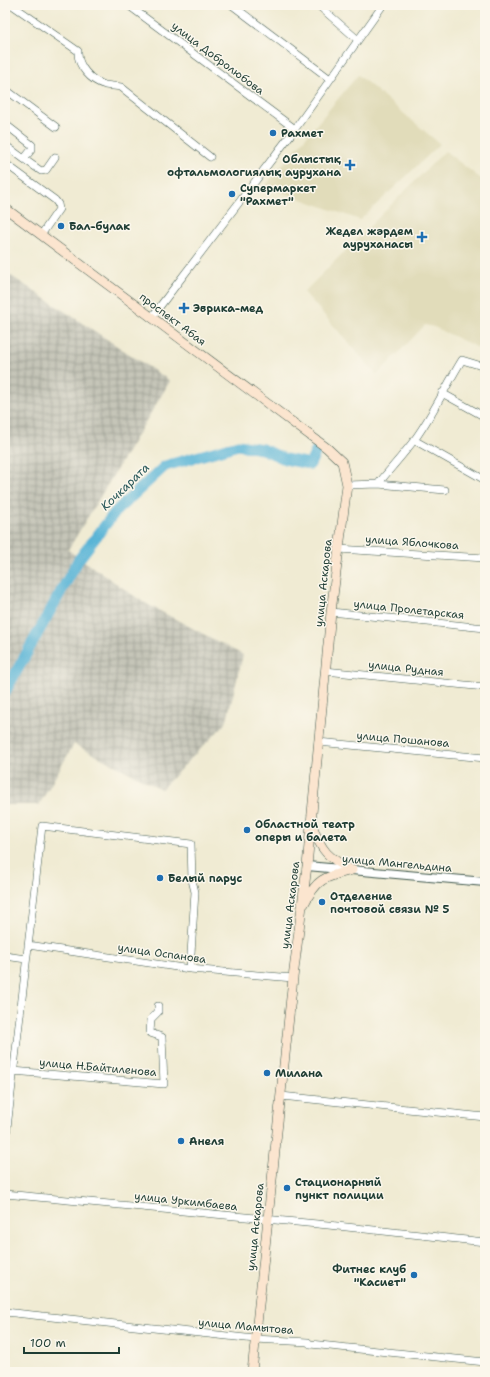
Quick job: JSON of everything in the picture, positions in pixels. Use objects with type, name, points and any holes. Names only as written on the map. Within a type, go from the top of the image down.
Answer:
[{"type":"main road","name":"проспект Абая","points":[[5,208],[327,448]]},
{"type":"main road","name":"улица Аскарова","points":[[252,1372],[293,978],[307,866],[331,612],[347,485],[342,462],[327,448]]},
{"type":"main road","points":[[311,820],[316,837],[327,854],[335,861],[352,870]]},
{"type":"main road","points":[[302,909],[314,887],[322,880],[352,870]]},
{"type":"street","points":[[12,5],[78,51],[78,58],[87,74],[105,85],[121,87],[210,157]]},
{"type":"street","name":"улица Добролюбова","points":[[128,5],[295,129]]},
{"type":"street","points":[[232,5],[330,79]]},
{"type":"street","points":[[318,5],[358,40]]},
{"type":"street","points":[[152,318],[295,129],[383,5]]},
{"type":"street","points":[[5,89],[56,127]]},
{"type":"street","points":[[5,124],[32,145],[32,149],[24,159]]},
{"type":"street","points":[[5,145],[43,172],[55,157]]},
{"type":"street","points":[[15,152],[6,165],[55,200],[58,204],[59,210],[41,236]]},
{"type":"street","points":[[378,484],[414,440],[435,408],[442,393],[462,360],[485,367]]},
{"type":"street","points":[[442,393],[485,417]]},
{"type":"street","points":[[414,440],[485,480]]},
{"type":"street","points":[[347,485],[378,484],[445,490]]},
{"type":"street","name":"улица Яблочкова","points":[[338,549],[485,558]]},
{"type":"street","name":"улица Пролетарская","points":[[331,612],[485,628]]},
{"type":"street","name":"улица Рудная","points":[[325,671],[485,687]]},
{"type":"street","name":"улица Пошанова","points":[[318,742],[485,758]]},
{"type":"street","points":[[5,1145],[42,826],[191,844],[192,880],[195,892],[190,969]]},
{"type":"street","name":"улица Мангельдина","points":[[307,866],[485,882]]},
{"type":"street","name":"улица Оспанова","points":[[28,945],[190,969],[293,978]]},
{"type":"street","points":[[5,956],[26,959]]},
{"type":"street","name":"улица Н.Байтиленова","points":[[14,1072],[164,1084],[162,1037],[150,1033],[151,1020],[158,1012],[158,1006]]},
{"type":"street","points":[[281,1096],[485,1117]]},
{"type":"street","name":"улица Уркимбаева","points":[[5,1194],[328,1225],[485,1242]]},
{"type":"street","name":"улица Мамытова","points":[[5,1312],[255,1339],[308,1342],[310,1344],[485,1362]]},
{"type":"shaded area","name":"Облыстық офтальмологиялық аурухана","points":[[358,75],[440,144],[360,220],[265,186]]},
{"type":"shaded area","name":"Жедел жәрдем ауруханасы","points":[[445,151],[485,182],[485,351],[434,327],[425,325],[377,375],[304,292]]},
{"type":"shaded area","points":[[5,272],[170,381],[68,550],[143,602],[243,655],[226,723],[161,789],[74,744],[39,805],[5,805]]},
{"type":"waterway","name":"Кочкарата","points":[[5,692],[79,559],[116,511],[165,466],[238,445],[262,449],[285,459],[310,464],[317,449]]},
{"type":"place","name":"Рахмет","points":[[273,133]]},
{"type":"place","name":"Облыстық офтальмологиялық аурухана","points":[[350,165]]},
{"type":"place","name":"Супермаркет \"Рахмет\"","points":[[232,194]]},
{"type":"place","name":"Бал-булак","points":[[61,226]]},
{"type":"place","name":"Жедел жәрдем ауруханасы","points":[[422,237]]},
{"type":"place","name":"Эврика-мед","points":[[184,308]]},
{"type":"place","name":"Областной театр оперы и балета","points":[[247,830]]},
{"type":"place","name":"Белый парус","points":[[160,878]]},
{"type":"place","name":"Отделение почтовой связи № 5","points":[[322,902]]},
{"type":"place","name":"Милана","points":[[267,1073]]},
{"type":"place","name":"Анеля","points":[[181,1141]]},
{"type":"place","name":"Стационарный пункт полиции","points":[[287,1188]]},
{"type":"place","name":"Фитнес клуб \"Касиет\"","points":[[414,1275]]}]
